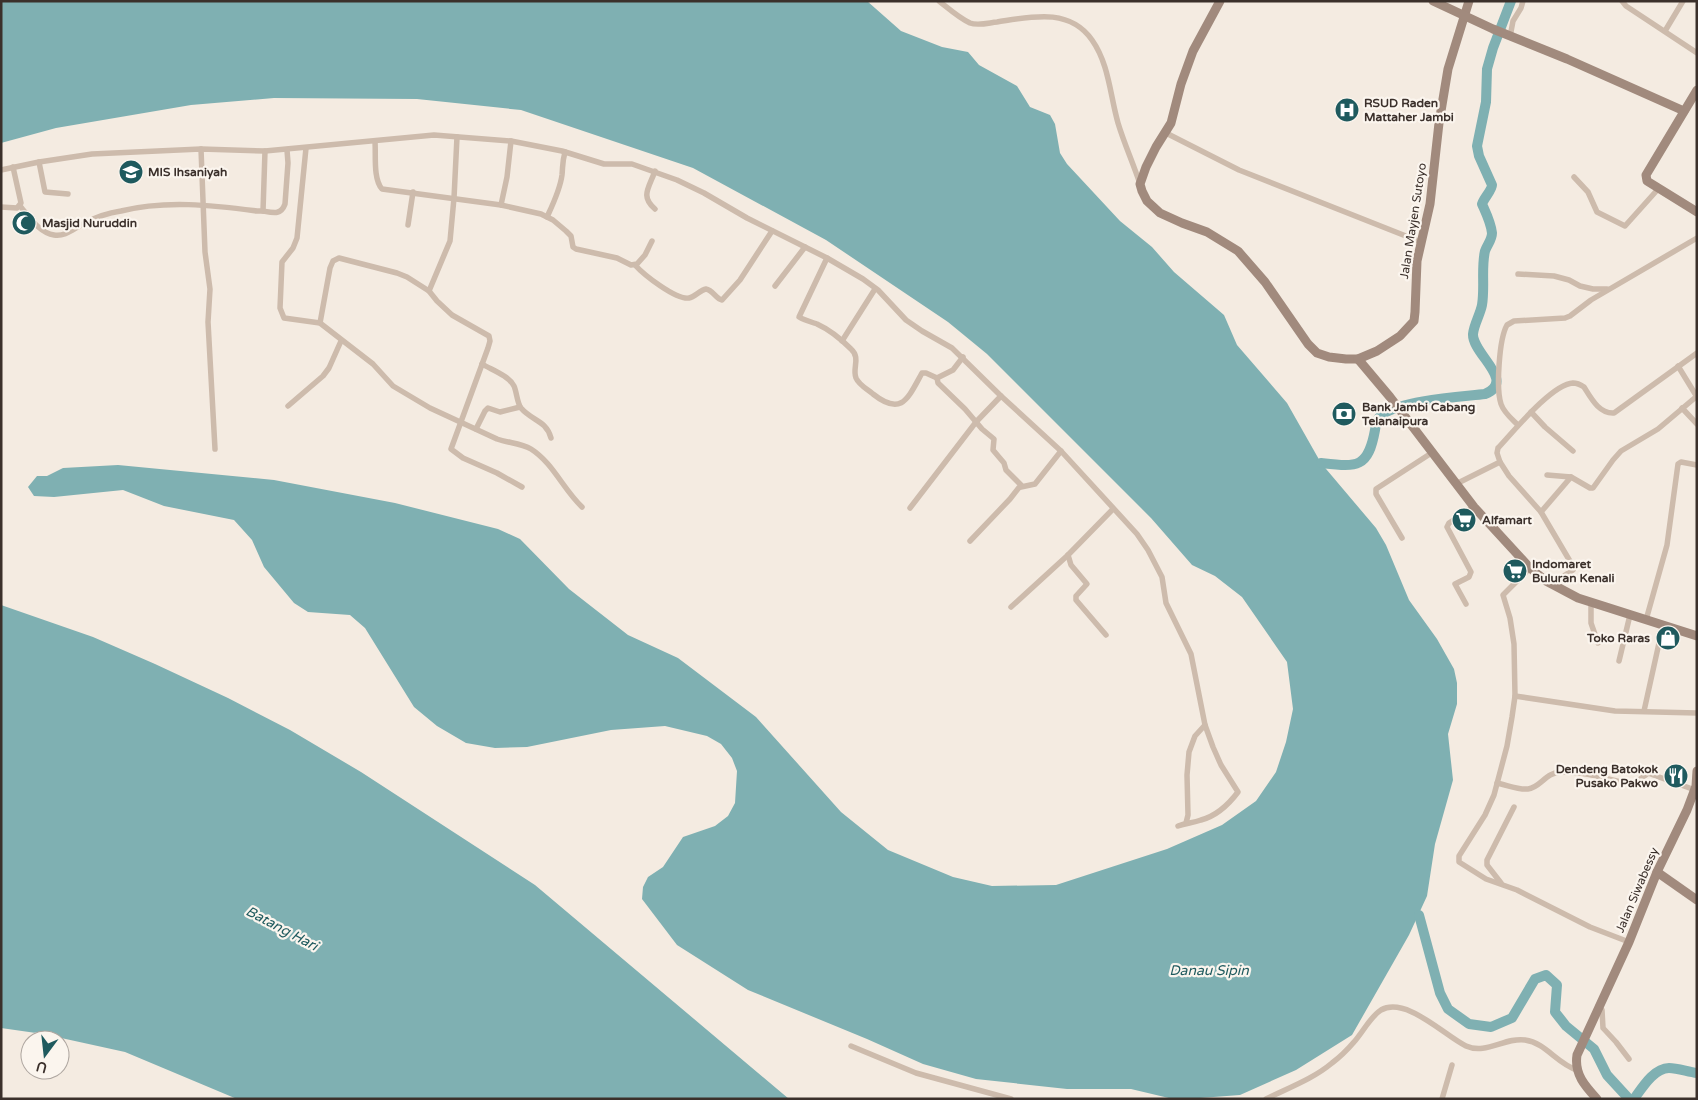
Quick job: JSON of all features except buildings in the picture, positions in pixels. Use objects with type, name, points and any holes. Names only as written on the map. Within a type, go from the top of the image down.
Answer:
[{"type":"main road","points":[[1220,1],[1193,51],[1181,84],[1171,124],[1156,148],[1140,184],[1147,202],[1160,213],[1208,232],[1238,251],[1265,282],[1308,344],[1318,353],[1329,357],[1358,359],[1409,420],[1474,507],[1530,568],[1551,584],[1591,603],[1697,636]]},
{"type":"main road","points":[[1433,1],[1508,36],[1567,59],[1684,111]]},
{"type":"main road","name":"Jalan Mayjen Sutoyo","points":[[1358,359],[1377,351],[1400,336],[1414,321],[1415,272],[1431,196],[1439,123],[1448,69],[1469,1]]},
{"type":"main road","points":[[1697,90],[1647,172],[1647,181],[1697,212]]},
{"type":"main road","name":"Jalan Siwabessy","points":[[1577,1070],[1577,1055],[1657,872],[1687,810],[1694,790],[1697,771]]},
{"type":"main road","points":[[1657,872],[1697,900]]},
{"type":"main road","points":[[1577,1070],[1583,1082],[1597,1099]]},
{"type":"street","points":[[939,1],[971,23],[983,24],[1048,16],[1069,20],[1077,25],[1091,38],[1098,50],[1108,79],[1118,124],[1140,184]]},
{"type":"street","points":[[1508,36],[1522,1]]},
{"type":"street","points":[[1622,1],[1626,6],[1697,53]]},
{"type":"street","points":[[1666,31],[1683,1]]},
{"type":"street","points":[[1166,133],[1239,170],[1421,242]]},
{"type":"street","points":[[1,170],[92,154],[201,149],[287,150],[418,136],[457,136],[511,141],[565,152],[604,164],[632,164],[655,171],[697,190],[827,258],[863,279],[875,288],[906,320],[952,348],[963,358],[1061,452],[1137,534],[1148,550],[1162,577],[1166,603],[1191,654],[1205,725],[1213,748],[1238,792],[1221,810],[1202,820],[1186,822],[1178,826]]},
{"type":"street","points":[[429,291],[450,241],[457,136]]},
{"type":"street","points":[[501,205],[507,177],[511,141]]},
{"type":"street","points":[[375,142],[377,176],[380,186],[387,190],[501,205],[524,209],[547,217],[571,236],[574,247],[617,258],[635,265],[652,281],[681,298],[690,298],[706,288],[722,300],[740,280],[772,230]]},
{"type":"street","points":[[306,148],[297,238],[293,248],[282,262],[281,312],[285,319],[320,323],[373,364],[393,386],[430,408],[452,416],[506,443],[522,446],[533,451],[552,468],[566,490],[582,507]]},
{"type":"street","points":[[201,149],[205,252],[210,289],[208,322],[215,449]]},
{"type":"street","points":[[13,167],[21,203],[20,206],[43,231],[51,235],[60,236],[100,216],[150,205],[203,205],[257,212],[279,212],[285,204],[287,150]]},
{"type":"street","points":[[264,211],[265,151]]},
{"type":"street","points":[[547,217],[559,188],[562,176],[561,164],[565,152]]},
{"type":"street","points":[[39,162],[45,192],[68,194]]},
{"type":"street","points":[[655,171],[646,198],[647,202],[655,209]]},
{"type":"street","points":[[1574,177],[1588,192],[1597,212],[1625,226],[1660,188]]},
{"type":"street","points":[[408,225],[413,192]]},
{"type":"street","points":[[1,207],[20,206]]},
{"type":"street","points":[[1518,426],[1505,411],[1499,396],[1502,341],[1507,325],[1514,321],[1565,318],[1570,316],[1590,300],[1697,238]]},
{"type":"street","points":[[635,265],[645,255],[652,241]]},
{"type":"street","points":[[775,286],[805,247]]},
{"type":"street","points":[[320,323],[330,268],[336,258],[339,258],[397,273],[408,278],[429,291],[452,315],[489,336],[490,341],[454,438],[452,451],[522,487]]},
{"type":"street","points":[[827,258],[799,317],[824,328],[853,350],[856,354],[855,375],[861,384],[890,405],[897,405],[910,395],[922,373],[937,378],[938,383],[994,439],[993,450],[1004,463],[1006,470],[1020,484],[1020,487]]},
{"type":"street","points":[[1518,274],[1554,276],[1569,280],[1580,286],[1593,289],[1609,289]]},
{"type":"street","points":[[842,341],[875,288]]},
{"type":"street","points":[[288,406],[323,376],[329,368],[341,341]]},
{"type":"street","points":[[1551,584],[1574,568],[1540,512],[1509,476],[1500,462],[1497,450],[1531,412],[1555,391],[1572,383],[1584,387],[1601,410],[1614,413],[1697,353]]},
{"type":"street","points":[[937,378],[953,370],[963,358]]},
{"type":"street","points":[[482,364],[511,382],[520,407],[546,427],[551,438]]},
{"type":"street","points":[[1546,475],[1571,478],[1593,488],[1621,451],[1658,429],[1696,396],[1678,366]]},
{"type":"street","points":[[910,508],[976,422],[1001,396]]},
{"type":"street","points":[[476,428],[488,408],[500,412],[520,407]]},
{"type":"street","points":[[1682,408],[1697,424]]},
{"type":"street","points":[[1531,412],[1573,451]]},
{"type":"street","points":[[970,541],[1020,487],[1035,484],[1061,452]]},
{"type":"street","points":[[1402,538],[1376,494],[1376,489],[1433,452]]},
{"type":"street","points":[[1456,484],[1500,462]]},
{"type":"street","points":[[1646,620],[1667,546],[1678,464],[1680,462],[1697,465]]},
{"type":"street","points":[[1540,512],[1571,478]]},
{"type":"street","points":[[1466,604],[1455,584],[1469,577],[1471,572],[1447,527],[1449,523],[1474,507]]},
{"type":"street","points":[[1011,607],[1068,555],[1113,509]]},
{"type":"street","points":[[1068,555],[1071,565],[1087,584],[1076,596],[1076,600],[1106,635]]},
{"type":"street","points":[[1530,568],[1503,595],[1514,634],[1515,696],[1507,746],[1494,795],[1485,815],[1459,858],[1459,862],[1486,879],[1502,883],[1590,927],[1628,942]]},
{"type":"street","points":[[1591,603],[1591,623],[1598,643]]},
{"type":"street","points":[[1619,661],[1630,615]]},
{"type":"street","points":[[1644,711],[1663,626]]},
{"type":"street","points":[[1515,696],[1615,711],[1658,710],[1697,713]]},
{"type":"street","points":[[1186,822],[1188,815],[1186,776],[1189,752],[1195,736],[1205,725]]},
{"type":"street","points":[[1497,783],[1521,789],[1530,789],[1550,774],[1560,772],[1634,785],[1648,773],[1694,790]]},
{"type":"street","points":[[1502,883],[1488,868],[1486,863],[1514,807]]},
{"type":"street","points":[[1598,1006],[1602,1010],[1603,1028],[1629,1060]]},
{"type":"street","points":[[1266,1099],[1316,1075],[1333,1063],[1354,1042],[1372,1018],[1382,1010],[1390,1008],[1402,1008],[1415,1013],[1457,1040],[1474,1048],[1490,1047],[1520,1039],[1534,1042],[1566,1066],[1577,1070]]},
{"type":"street","points":[[851,1046],[916,1073],[1011,1099]]},
{"type":"street","points":[[1442,1099],[1452,1065]]},
{"type":"water","name":"Danau Sipin","points":[[1,1],[867,1],[901,31],[942,47],[968,52],[979,65],[1017,86],[1030,107],[1050,115],[1055,124],[1060,153],[1067,164],[1120,221],[1152,247],[1174,272],[1224,315],[1237,345],[1287,403],[1321,463],[1376,528],[1386,545],[1409,600],[1437,639],[1454,669],[1457,683],[1457,704],[1448,734],[1453,780],[1435,844],[1427,896],[1409,935],[1352,1035],[1296,1070],[1240,1095],[1187,1099],[1173,1099],[1131,1089],[1067,1089],[976,1079],[923,1064],[748,990],[677,945],[642,899],[643,887],[648,877],[663,867],[683,837],[715,826],[728,816],[735,803],[737,771],[732,758],[721,744],[707,736],[665,726],[611,730],[527,747],[495,748],[466,743],[437,726],[414,707],[365,628],[350,615],[308,612],[294,603],[264,567],[252,540],[234,520],[164,506],[123,490],[54,497],[34,496],[28,487],[37,476],[47,476],[63,468],[118,465],[274,480],[395,503],[498,529],[520,539],[569,589],[628,635],[678,658],[756,717],[841,812],[888,850],[953,877],[992,886],[1056,885],[1167,849],[1222,825],[1256,801],[1276,772],[1286,742],[1293,709],[1287,662],[1242,597],[1215,576],[1192,565],[1151,518],[987,354],[948,322],[826,240],[693,168],[521,110],[417,99],[274,98],[191,105],[56,128],[1,143]]},
{"type":"water","name":"Batang Hari","points":[[1,605],[93,637],[155,664],[228,698],[290,730],[361,772],[535,885],[789,1099],[237,1099],[125,1052],[70,1040],[70,1030],[20,1031],[1,1028]]},
{"type":"waterway","points":[[1321,463],[1344,465],[1359,463],[1369,452],[1378,419],[1393,409],[1418,402],[1485,394],[1494,389],[1495,375],[1479,350],[1473,334],[1482,305],[1485,251],[1492,233],[1482,204],[1492,185],[1479,156],[1477,146],[1486,102],[1487,69],[1511,1]]},
{"type":"waterway","points":[[1419,915],[1440,993],[1448,1009],[1469,1024],[1491,1027],[1512,1018],[1535,979],[1546,975],[1557,985],[1555,1012],[1566,1026],[1594,1049],[1607,1075],[1629,1099]]},
{"type":"waterway","points":[[1634,1099],[1649,1079],[1658,1071],[1672,1068],[1697,1073]]},
{"type":"place","name":"RSUD Raden Mattaher Jambi","points":[[1347,110]]},
{"type":"place","name":"MIS Ihsaniyah","points":[[131,172]]},
{"type":"place","name":"Masjid Nuruddin","points":[[24,223]]},
{"type":"place","name":"Bank Jambi Cabang Telanaipura","points":[[1344,414]]},
{"type":"place","name":"Alfamart","points":[[1464,520]]},
{"type":"place","name":"Indomaret Buluran Kenali","points":[[1515,571]]},
{"type":"place","name":"Toko Raras","points":[[1668,638]]},
{"type":"place","name":"Dendeng Batokok Pusako Pakwo","points":[[1676,776]]}]
